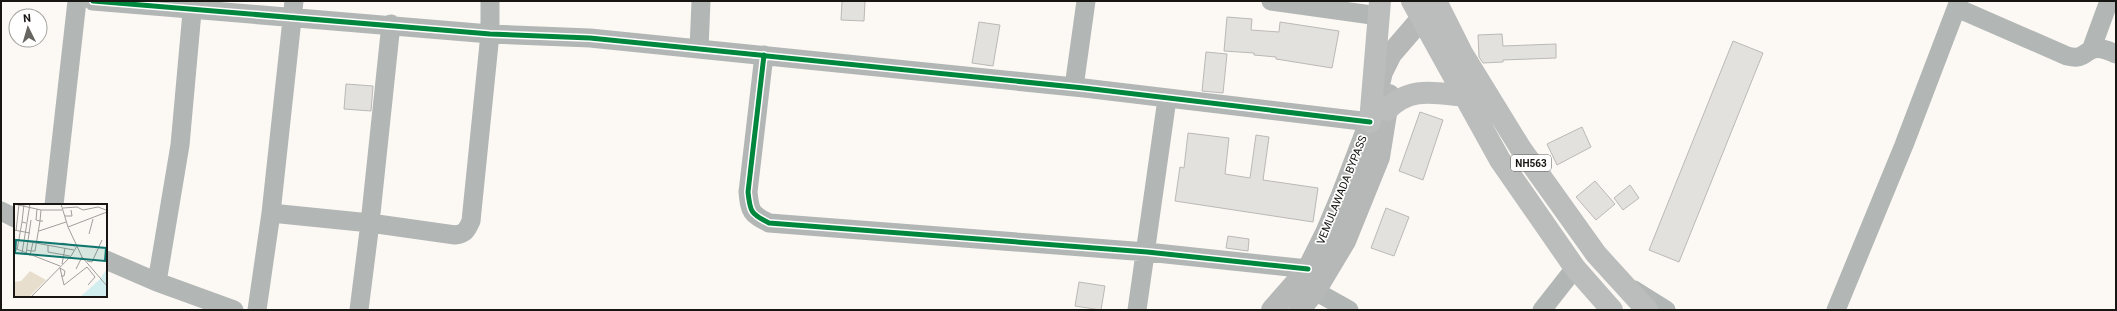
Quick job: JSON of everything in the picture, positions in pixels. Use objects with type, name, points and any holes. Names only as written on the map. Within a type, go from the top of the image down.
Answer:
[{"type":"highway","points":[[1378,116],[1380,8]]},
{"type":"highway","name":"NH563","points":[[1431,14],[1465,96],[1500,160],[1576,268],[1605,306]]},
{"type":"highway","name":"NH563","points":[[1431,14],[1462,53],[1521,149],[1584,238],[1621,282],[1648,310]]},
{"type":"highway","points":[[1378,116],[1397,100],[1405,96],[1430,93],[1465,96]]},
{"type":"main road","name":"VEMULAWADA BYPASS","points":[[1272,310],[1308,269],[1390,90],[1399,60],[1413,43],[1431,14]]},
{"type":"main road","name":"VEMULAWADA BYPASS","points":[[1299,310],[1315,291],[1344,241],[1379,157],[1378,116]]},
{"type":"street","points":[[54,204],[76,1]]},
{"type":"street","points":[[93,1],[294,10],[391,24],[490,34],[590,38],[1074,87],[1167,98],[1378,116]]},
{"type":"street","points":[[271,213],[370,223],[455,235],[462,234],[467,230],[471,221],[490,34],[490,1]]},
{"type":"street","points":[[699,49],[701,1]]},
{"type":"street","points":[[1074,87],[1086,1]]},
{"type":"street","points":[[1271,1],[1380,8]]},
{"type":"street","points":[[2091,50],[2109,1]]},
{"type":"street","points":[[1836,310],[1904,145],[1958,4],[2067,56],[2076,58],[2091,50],[2104,50],[2116,54]]},
{"type":"street","points":[[157,282],[180,145],[193,5]]},
{"type":"street","points":[[257,310],[271,213],[294,10]]},
{"type":"street","points":[[359,310],[370,223],[391,24]]},
{"type":"street","points":[[764,55],[748,192],[750,208],[756,216],[769,223],[1147,252],[1308,269]]},
{"type":"street","points":[[1137,310],[1147,252],[1167,98]]},
{"type":"street","points":[[1,211],[14,218]]},
{"type":"street","points":[[107,260],[157,282],[234,310]]},
{"type":"street","points":[[1542,310],[1576,268]]},
{"type":"street","points":[[1621,282],[1666,310]]},
{"type":"street","points":[[1315,291],[1350,310]]},
{"type":"building","points":[[842,1],[865,1],[864,21],[841,20]]},
{"type":"building","points":[[1227,17],[1252,19],[1251,30],[1279,32],[1280,22],[1339,31],[1332,68],[1276,59],[1276,57],[1254,55],[1254,53],[1224,51]]},
{"type":"building","points":[[979,22],[1000,25],[993,66],[972,63]]},
{"type":"building","points":[[1502,34],[1503,46],[1556,44],[1556,58],[1503,60],[1503,62],[1483,63],[1479,57],[1478,35]]},
{"type":"building","points":[[1733,41],[1763,53],[1679,262],[1649,250]]},
{"type":"building","points":[[1206,52],[1227,54],[1223,93],[1202,91]]},
{"type":"building","points":[[346,84],[373,86],[371,111],[344,109]]},
{"type":"building","points":[[1420,112],[1443,120],[1423,180],[1399,171]]},
{"type":"building","points":[[1582,127],[1591,147],[1557,165],[1547,144]]},
{"type":"building","points":[[1188,133],[1229,138],[1225,174],[1250,178],[1256,135],[1269,137],[1263,180],[1318,188],[1313,222],[1175,201],[1180,167],[1184,168]]},
{"type":"building","points":[[1595,181],[1615,204],[1596,220],[1576,197]]},
{"type":"building","points":[[1630,185],[1639,198],[1623,210],[1614,198]]},
{"type":"building","points":[[1386,208],[1409,217],[1394,256],[1371,248]]},
{"type":"building","points":[[1228,236],[1249,239],[1248,251],[1226,248]]},
{"type":"building","points":[[1079,282],[1105,286],[1101,310],[1075,306]]},
{"type":"cycle path","points":[[93,1],[490,34],[590,38],[1084,88],[1370,122]]},
{"type":"cycle path","points":[[764,55],[748,192],[752,212],[769,223],[1147,252],[1308,269]]}]
